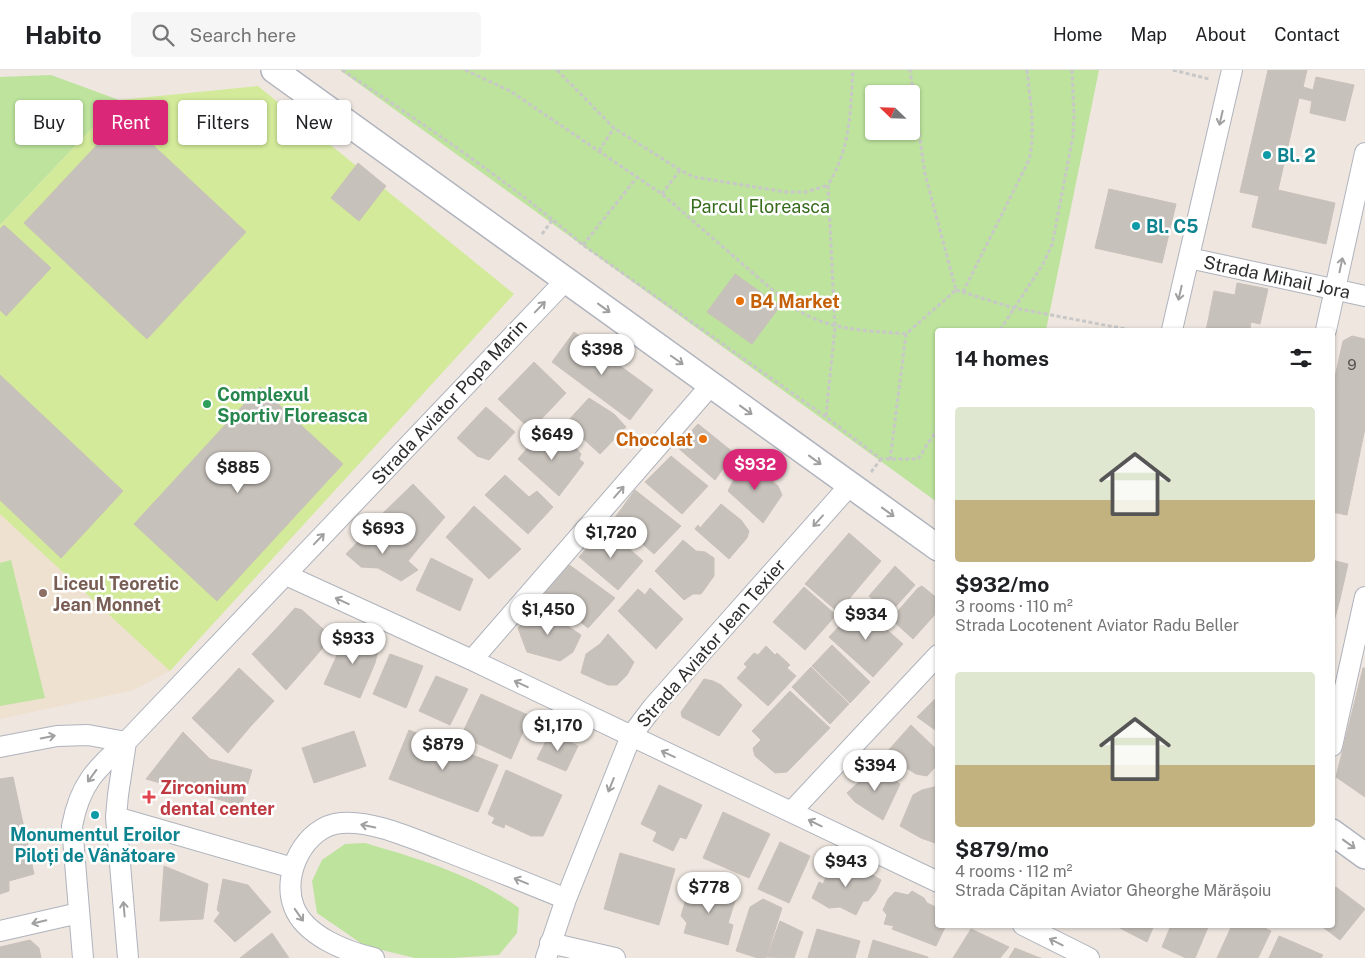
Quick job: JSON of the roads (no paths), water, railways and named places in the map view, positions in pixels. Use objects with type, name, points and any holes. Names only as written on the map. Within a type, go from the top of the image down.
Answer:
[{"type":"street","points":[[274,70],[935,546]]},
{"type":"street","points":[[1172,328],[1230,77]]},
{"type":"street","points":[[1326,328],[1365,153]]},
{"type":"street","name":"Strada Mihail Jora","points":[[1189,258],[1365,296]]},
{"type":"street","name":"Strada Aviator Popa Marin","points":[[83,958],[72,826],[76,807],[85,786],[98,767],[126,742],[566,280]]},
{"type":"street","points":[[472,660],[711,385]]},
{"type":"street","name":"Strada Aviator Jean Texier","points":[[548,950],[566,899],[631,736],[654,707],[850,485]]},
{"type":"street","points":[[286,574],[472,660],[935,881]]},
{"type":"street","points":[[1335,732],[1365,597]]},
{"type":"street","points":[[791,812],[935,659]]},
{"type":"street","points":[[0,747],[57,736],[88,735],[126,742],[116,817],[128,958]]},
{"type":"street","points":[[116,817],[294,868]]},
{"type":"street","points":[[374,958],[356,954],[323,938],[304,922],[294,908],[290,891],[294,868],[304,845],[320,830],[339,823],[372,826],[414,839],[566,899]]},
{"type":"street","points":[[1335,834],[1365,856]]},
{"type":"street","points":[[0,931],[79,913]]},
{"type":"street","points":[[1029,928],[1089,958]]},
{"type":"street","points":[[548,950],[615,958]]},
{"type":"place","name":"Bl. 2","points":[[1267,155]]},
{"type":"place","name":"Bl. C5","points":[[1136,226]]},
{"type":"place","name":"B4 Market","points":[[740,301]]},
{"type":"place","name":"Complexul Sportiv Floreasca","points":[[207,404]]},
{"type":"place","name":"Chocolat","points":[[703,439]]},
{"type":"place","name":"Liceul Teoretic Jean Monnet","points":[[43,593]]},
{"type":"place","name":"Zirconium dental center","points":[[149,797]]},
{"type":"place","name":"Monumentul Eroilor Piloți de Vânătoare","points":[[95,815]]},
{"type":"park label","name":"Parcul Floreasca","points":[[760,206]]}]
